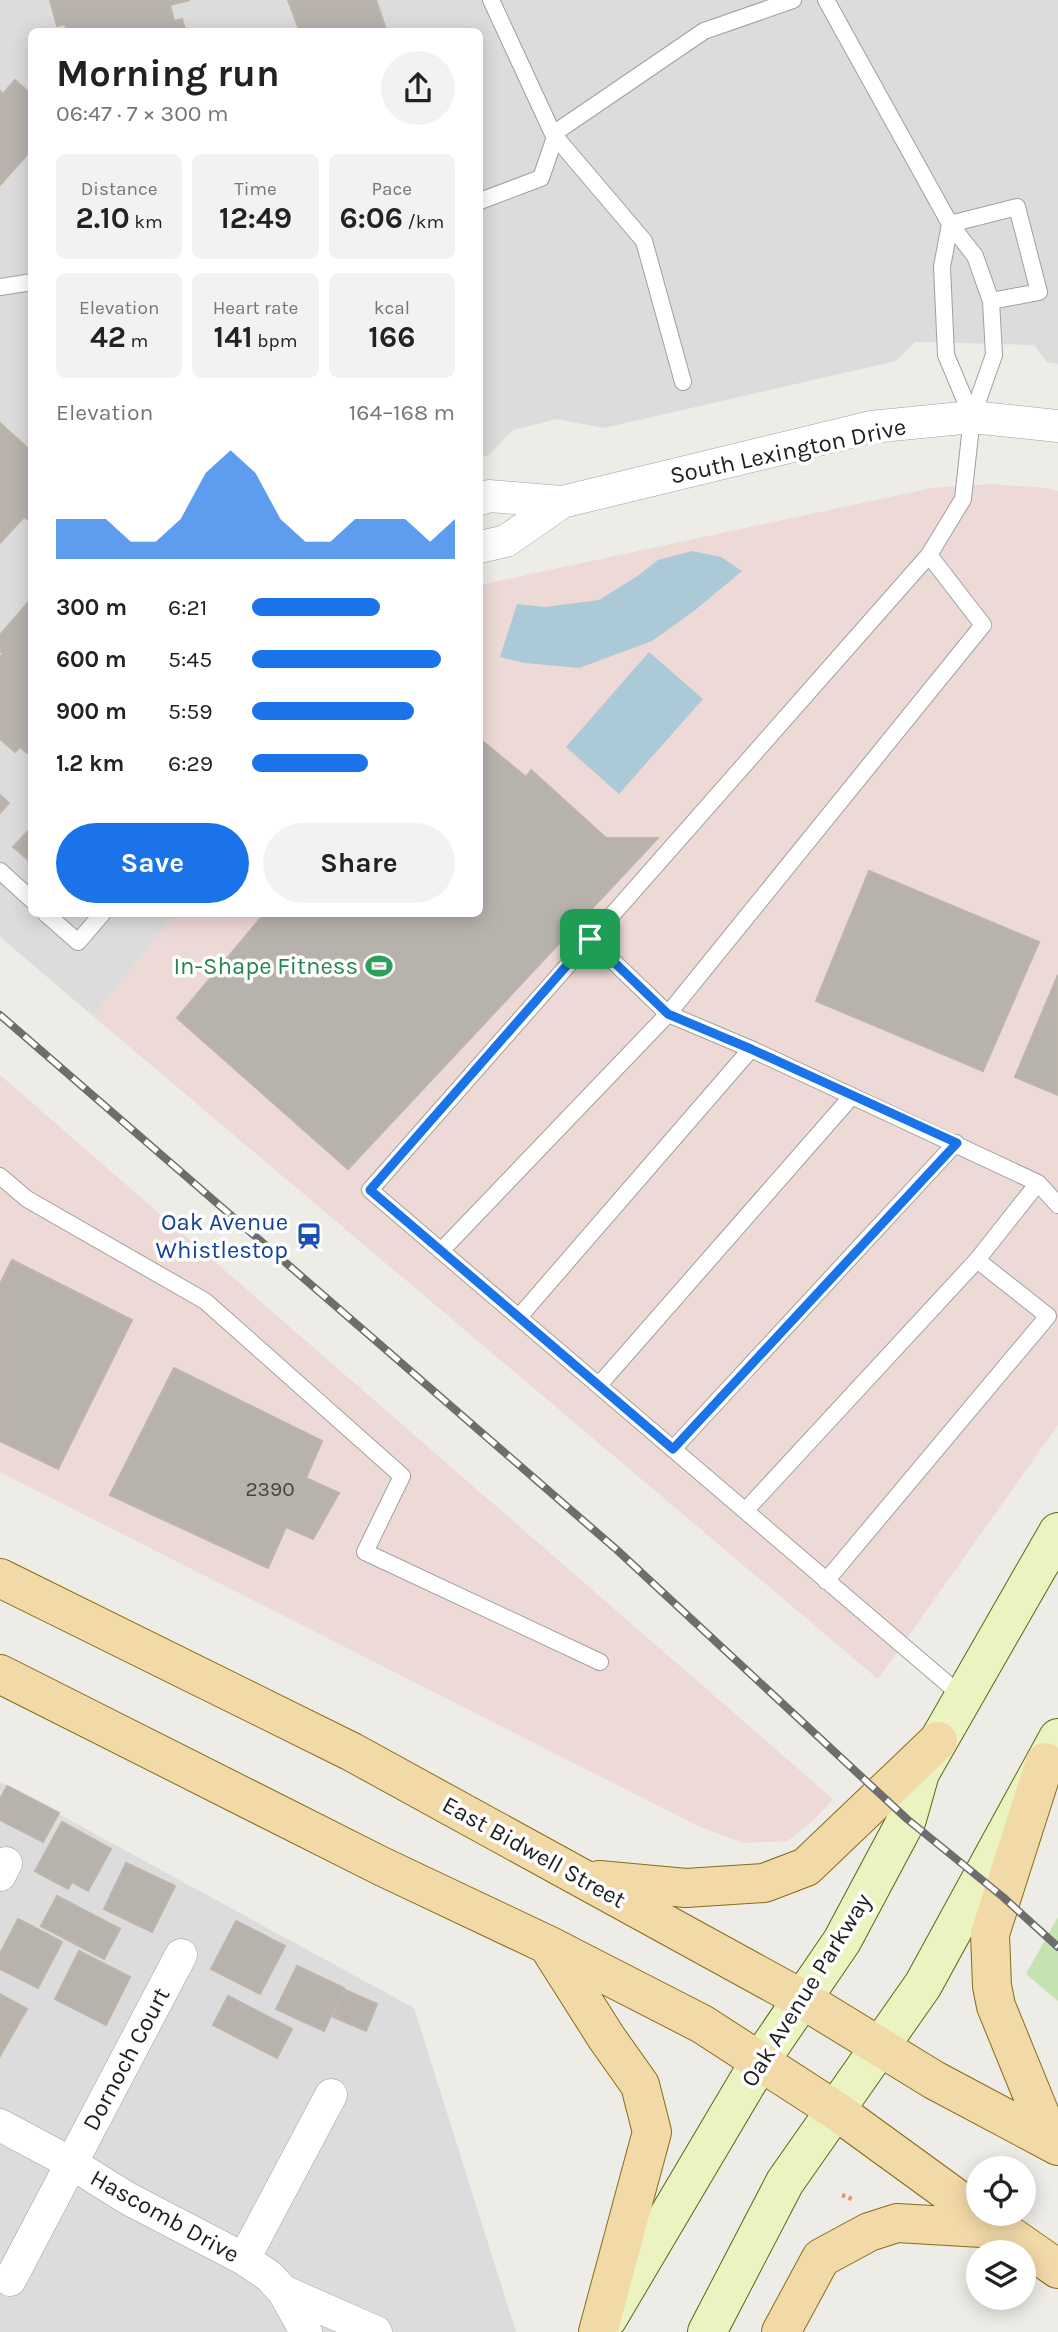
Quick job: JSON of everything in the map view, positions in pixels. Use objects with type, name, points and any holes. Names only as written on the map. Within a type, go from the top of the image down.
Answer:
[{"type":"main road","name":"Oak Avenue Parkway","points":[[599,2332],[760,2061],[842,1941],[907,1819],[920,1773],[1058,1532]]},
{"type":"main road","name":"East Bidwell Street","points":[[0,1578],[352,1752],[802,1999],[934,2080],[1055,2143]]},
{"type":"main road","points":[[0,1674],[702,2024],[835,2110],[966,2205]]},
{"type":"main road","points":[[583,1879],[686,1888],[764,1884],[806,1867],[938,1741]]},
{"type":"main road","points":[[708,2332],[785,2182],[923,1985],[1051,1750]]},
{"type":"main road","points":[[1051,1750],[990,1934],[992,1986],[996,2006],[1055,2143]]},
{"type":"main road","points":[[548,1945],[640,2085],[652,2132],[599,2332]]},
{"type":"main road","points":[[781,2332],[821,2258],[869,2232],[897,2223],[966,2220]]},
{"type":"main road","points":[[995,2226],[1058,2269]]},
{"type":"street","name":"South Lexington Drive","points":[[483,498],[489,496],[562,502],[872,427],[972,418],[1058,426]]},
{"type":"street","name":"South Lexington Drive","points":[[483,546],[506,541],[562,502]]},
{"type":"street","name":"Dornoch Court","points":[[10,2280],[181,1955]]},
{"type":"street","points":[[244,2259],[331,2095]]},
{"type":"street","name":"Hascomb Drive","points":[[0,2125],[71,2163],[127,2198],[244,2259],[269,2276],[283,2291],[306,2332]]},
{"type":"street","points":[[283,2291],[376,2332]]},
{"type":"lane","points":[[491,0],[554,135],[645,240],[683,382]]},
{"type":"lane","points":[[483,200],[541,178],[554,135],[704,30],[793,0]]},
{"type":"lane","points":[[826,0],[950,224],[975,256],[991,302],[994,355],[972,418],[963,499],[929,555],[370,1190],[963,1697]]},
{"type":"lane","points":[[950,224],[1017,207],[1039,292],[991,302]]},
{"type":"lane","points":[[950,224],[942,267],[946,355],[972,418]]},
{"type":"lane","points":[[0,287],[28,283]]},
{"type":"lane","points":[[441,1251],[668,1014],[983,625],[929,555]]},
{"type":"lane","points":[[0,871],[28,896]]},
{"type":"lane","points":[[49,917],[78,943],[100,917]]},
{"type":"lane","points":[[590,939],[668,1014],[957,1143],[1038,1183],[1058,1205]]},
{"type":"lane","points":[[519,1317],[751,1049]]},
{"type":"lane","points":[[598,1385],[852,1096]]},
{"type":"lane","points":[[673,1449],[957,1143]]},
{"type":"lane","points":[[0,1176],[27,1199],[205,1301],[402,1476],[365,1552],[600,1662]]},
{"type":"lane","points":[[746,1511],[977,1260],[1038,1183]]},
{"type":"lane","points":[[826,1581],[1048,1315],[977,1260]]},
{"type":"shaded area","points":[[0,0],[1058,0],[1058,364],[1047,362],[1034,345],[915,342],[896,361],[604,428],[557,419],[513,430],[489,455],[483,457],[483,28],[28,28],[28,917],[173,917],[93,1016],[0,937]]},
{"type":"shaded area","points":[[991,484],[1058,491],[1058,1425],[878,1679],[93,1016],[173,917],[483,917],[483,584],[932,488]]},
{"type":"shaded area","points":[[0,1075],[833,1799],[815,1819],[788,1841],[743,1843],[698,1826],[0,1472]]},
{"type":"shaded area","points":[[0,1782],[414,2008],[516,2332],[0,2332]]},
{"type":"green space","points":[[1058,1917],[1058,2001],[1026,1974]]},
{"type":"water","points":[[692,551],[721,557],[742,571],[694,611],[652,641],[579,668],[525,663],[500,657],[517,604],[545,607],[599,600],[658,560]]},
{"type":"water","points":[[649,652],[703,699],[619,794],[566,747]]},
{"type":"building","points":[[50,0],[190,0],[170,5],[174,21],[182,19],[185,28],[66,28],[65,24],[57,26]]},
{"type":"building","points":[[288,0],[376,0],[386,28],[298,28]]},
{"type":"building","points":[[15,80],[28,91],[28,154],[0,185],[0,91],[3,94]]},
{"type":"building","points":[[0,423],[28,448],[28,520],[24,517],[0,543]]},
{"type":"building","points":[[28,602],[28,754],[20,747],[15,752],[0,739],[0,657],[3,654],[0,651],[0,635]]},
{"type":"building","name":"In-Shape Fitness","points":[[483,741],[526,777],[531,770],[606,838],[658,838],[348,1169],[177,1018],[261,917],[483,917]]},
{"type":"building","points":[[0,795],[9,803],[0,813]]},
{"type":"building","points":[[28,831],[28,860],[13,847]]},
{"type":"building","points":[[869,871],[1039,942],[983,1071],[816,1001]]},
{"type":"building","points":[[1058,975],[1058,1095],[1015,1077]]},
{"type":"building","points":[[12,1260],[132,1320],[58,1469],[0,1441],[0,1284]]},
{"type":"building","points":[[174,1368],[322,1441],[306,1478],[339,1493],[313,1539],[286,1527],[268,1568],[110,1495]]},
{"type":"building","points":[[7,1786],[59,1813],[43,1842],[0,1820],[0,1799]]},
{"type":"building","points":[[62,1822],[111,1849],[88,1891],[72,1882],[68,1889],[35,1871]]},
{"type":"building","points":[[126,1863],[175,1886],[152,1932],[104,1909]]},
{"type":"building","points":[[57,1896],[120,1929],[104,1959],[41,1926]]},
{"type":"building","points":[[18,1919],[62,1942],[38,1988],[0,1969],[0,1954]]},
{"type":"building","points":[[236,1921],[285,1946],[260,1994],[211,1969]]},
{"type":"building","points":[[79,1951],[130,1977],[106,2025],[55,1999]]},
{"type":"building","points":[[297,1966],[344,1988],[324,2031],[276,2009]]},
{"type":"building","points":[[345,1990],[377,2004],[366,2031],[333,2017]]},
{"type":"building","points":[[0,1994],[27,2009],[0,2056]]},
{"type":"building","points":[[228,1996],[292,2029],[277,2058],[213,2025]]},
{"type":"railway","points":[[0,1015],[617,1550],[907,1819],[1003,1897],[1058,1947]]},
{"type":"place","name":"In-Shape Fitness","points":[[379,966]]},
{"type":"place","name":"Oak Avenue Whistlestop","points":[[309,1236]]},
{"type":"route","points":[[590,939],[668,1014],[957,1143],[673,1449],[370,1190],[590,939]]}]
